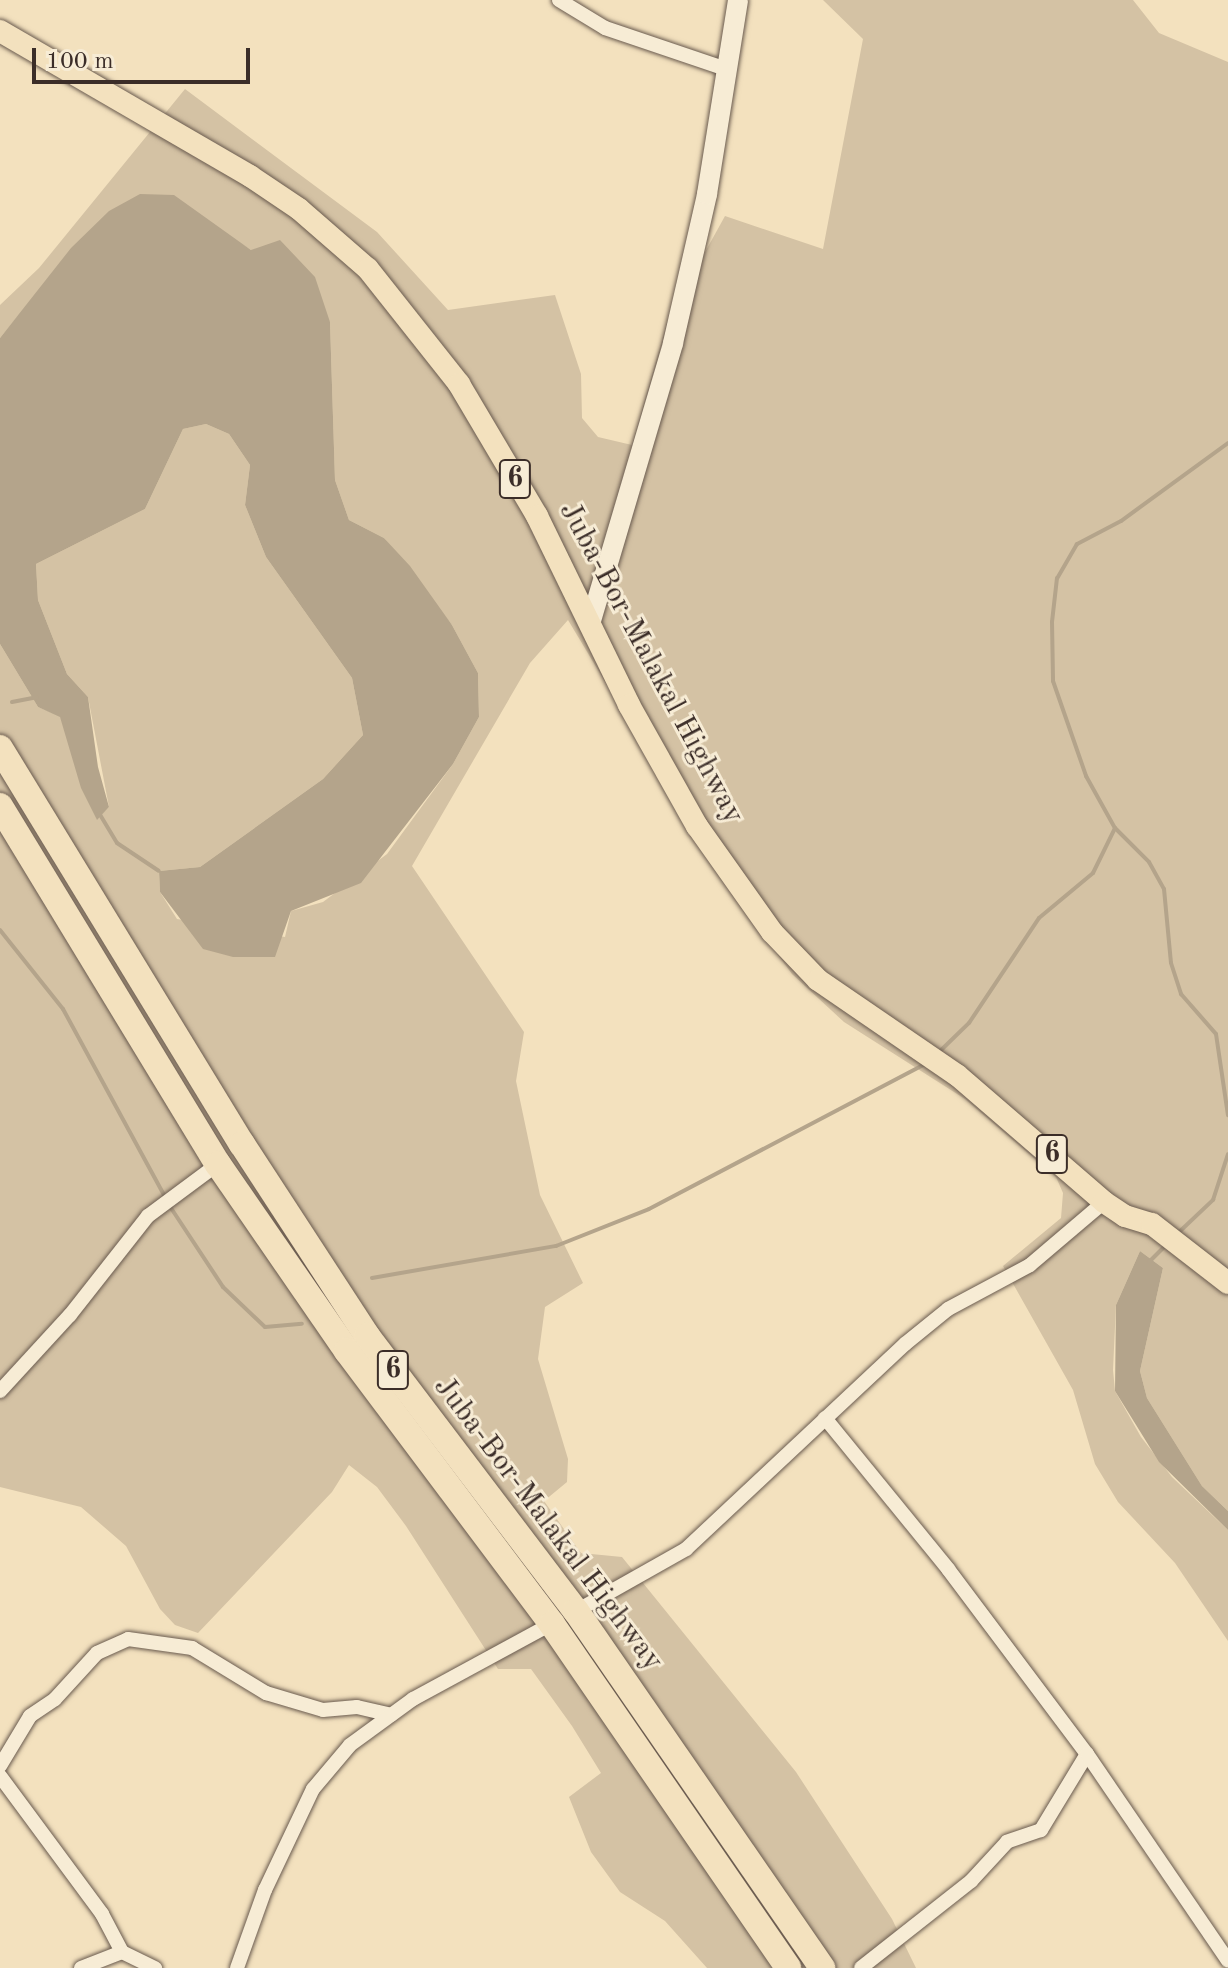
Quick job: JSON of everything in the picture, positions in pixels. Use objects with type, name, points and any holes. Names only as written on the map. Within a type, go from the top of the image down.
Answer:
[{"type":"highway","name":"Juba-Bor-Malakal Highway","points":[[0,748],[242,1144],[367,1336],[576,1611],[822,1968]]},
{"type":"highway","name":"Juba-Bor-Malakal Highway","points":[[0,806],[218,1164],[347,1351],[552,1624],[788,1968]]},
{"type":"main road","name":"Juba-Bor-Malakal Highway","points":[[0,31],[250,176],[299,209],[368,269],[459,384],[537,516],[590,624],[697,826],[772,932],[827,987],[957,1075],[1104,1202],[1125,1216],[1152,1224],[1186,1255],[1228,1283]]},
{"type":"street","points":[[559,0],[605,28],[729,70]]},
{"type":"street","points":[[590,624],[659,400],[707,194],[738,0]]},
{"type":"street","points":[[0,1391],[148,1216],[218,1164]]},
{"type":"street","points":[[237,1968],[265,1890],[313,1789],[350,1745],[391,1715],[686,1549],[825,1418],[948,1309],[1030,1265],[1104,1202]]},
{"type":"street","points":[[825,1418],[948,1569],[1087,1754],[1228,1961]]},
{"type":"street","points":[[0,1766],[30,1716],[55,1699],[97,1653],[128,1639],[192,1648],[266,1693],[323,1710],[357,1707],[391,1715]]},
{"type":"street","points":[[861,1968],[971,1881],[1007,1842],[1041,1830],[1087,1754]]},
{"type":"street","points":[[0,1776],[102,1914],[122,1952],[155,1968]]},
{"type":"street","points":[[81,1968],[122,1952]]},
{"type":"shaded area","points":[[823,0],[1133,0],[1159,33],[1228,62],[1228,1511],[1202,1486],[1147,1398],[1140,1371],[1163,1268],[1140,1251],[1116,1305],[1113,1370],[1115,1391],[1141,1437],[1172,1477],[1228,1530],[1228,1641],[1175,1563],[1118,1502],[1095,1464],[1073,1390],[1003,1266],[1061,1218],[1063,1193],[1056,1177],[965,1099],[844,1022],[792,974],[727,885],[568,620],[530,663],[412,866],[524,1032],[516,1081],[540,1195],[583,1283],[545,1307],[538,1359],[568,1459],[567,1482],[544,1501],[581,1553],[622,1557],[796,1772],[892,1919],[916,1968],[707,1968],[665,1921],[620,1892],[591,1852],[569,1797],[601,1773],[572,1726],[531,1669],[498,1669],[406,1526],[377,1487],[349,1465],[332,1492],[198,1633],[175,1625],[160,1609],[126,1546],[81,1507],[0,1487],[0,644],[38,707],[60,716],[97,819],[109,807],[88,697],[67,674],[38,600],[36,564],[145,509],[183,429],[206,424],[229,434],[250,465],[245,505],[266,557],[352,678],[363,735],[323,779],[200,867],[159,871],[160,892],[177,919],[285,937],[291,911],[323,902],[387,854],[453,764],[479,717],[478,673],[452,625],[384,538],[349,520],[335,480],[330,322],[251,250],[217,228],[17,317],[0,338],[0,305],[39,268],[185,89],[377,232],[448,310],[555,295],[581,374],[582,418],[598,437],[632,445],[668,319],[725,216],[823,249],[863,39]]},
{"type":"shaded area","points":[[140,194],[174,195],[251,250],[280,240],[315,277],[330,322],[335,480],[349,520],[384,538],[410,566],[452,625],[478,673],[479,717],[453,764],[361,883],[291,911],[275,957],[233,957],[203,949],[160,892],[159,871],[200,867],[323,779],[363,735],[352,678],[266,557],[245,505],[250,465],[229,434],[206,424],[183,429],[145,509],[36,564],[38,600],[67,674],[88,697],[98,767],[109,807],[97,820],[81,788],[60,717],[38,707],[0,644],[0,338],[71,248],[109,211]]},
{"type":"shaded area","points":[[1140,1251],[1163,1268],[1140,1371],[1147,1398],[1202,1486],[1228,1511],[1228,1530],[1159,1462],[1115,1391],[1116,1305]]},
{"type":"waterway","points":[[1228,443],[1121,521],[1077,544],[1057,578],[1052,622],[1053,681],[1086,776],[1115,828],[1149,862],[1164,889],[1171,963],[1181,994],[1216,1034],[1228,1115]]},
{"type":"waterway","points":[[12,702],[37,697]]},
{"type":"waterway","points":[[99,813],[117,843],[159,871]]},
{"type":"waterway","points":[[937,1054],[969,1023],[1039,918],[1093,873],[1115,828]]},
{"type":"waterway","points":[[0,930],[63,1009],[165,1197]]},
{"type":"waterway","points":[[372,1278],[556,1246],[649,1209],[927,1063]]},
{"type":"waterway","points":[[1177,1234],[1213,1200],[1228,1154]]},
{"type":"waterway","points":[[169,1205],[223,1287],[265,1327],[302,1324]]},
{"type":"waterway","points":[[1149,1262],[1165,1246]]}]
